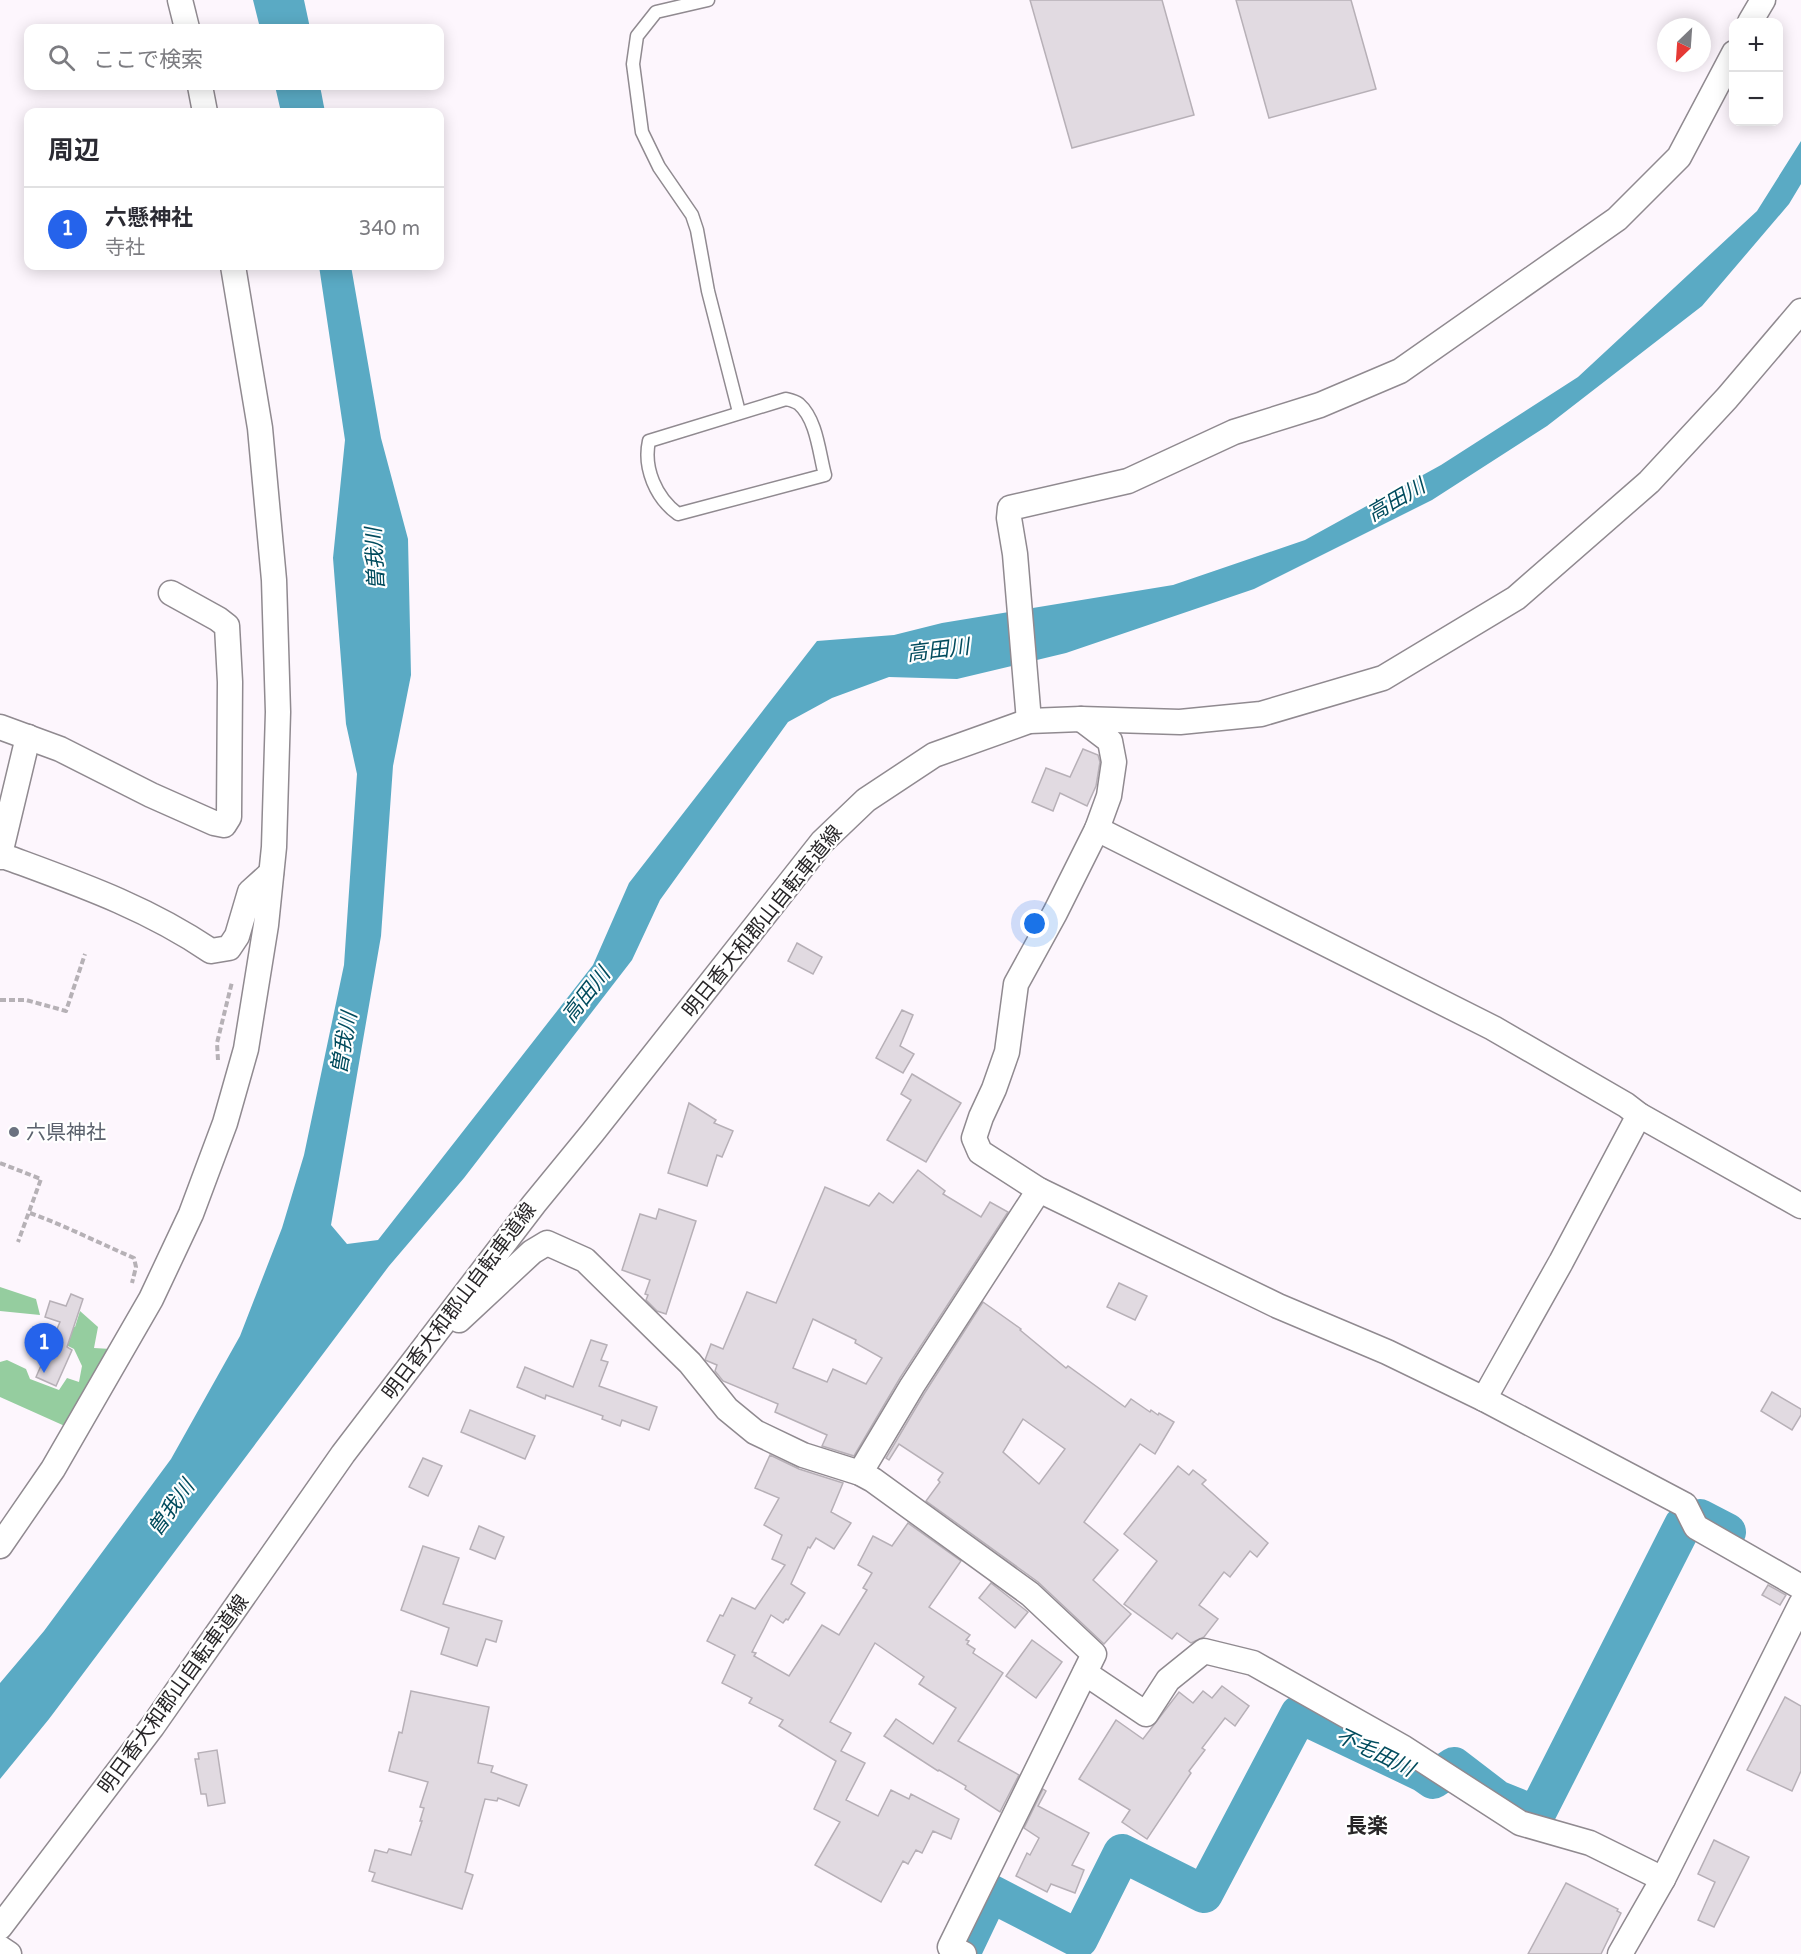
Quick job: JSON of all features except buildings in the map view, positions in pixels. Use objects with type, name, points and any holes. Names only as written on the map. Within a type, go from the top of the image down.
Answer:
[{"type":"street","points":[[180,0],[186,24]]},
{"type":"street","points":[[1752,18],[1763,0]]},
{"type":"street","points":[[1028,716],[1010,508],[1128,481],[1234,432],[1320,405],[1400,371],[1617,219],[1679,157],[1729,62]]},
{"type":"street","points":[[201,90],[204,108]]},
{"type":"street","points":[[0,1546],[53,1469],[152,1299],[191,1214],[225,1123],[246,1049],[266,925],[271,873],[278,712],[274,580],[260,428],[234,270]]},
{"type":"street","name":"明日香大和郡山自転車道線","points":[[0,1927],[152,1727],[343,1454],[534,1204],[822,842],[866,800],[934,755],[1028,716],[1180,722],[1261,714],[1383,678],[1516,598],[1649,482],[1727,398],[1801,311]]},
{"type":"street","points":[[0,727],[60,749],[162,800],[214,824],[224,825],[229,816],[230,681],[227,626],[171,593]]},
{"type":"street","points":[[1081,719],[1110,741],[1113,779],[1097,829],[1016,984],[1007,1052],[974,1138],[980,1152],[1039,1190],[1278,1306],[1387,1352],[1484,1399],[1685,1505],[1693,1521],[1801,1587]]},
{"type":"street","points":[[28,737],[0,856],[6,856],[110,895],[178,929],[211,951],[229,948],[237,936],[250,892],[271,873]]},
{"type":"street","points":[[1097,829],[1493,1028],[1626,1105],[1639,1115],[1801,1206]]},
{"type":"street","points":[[1484,1399],[1561,1262],[1639,1115]]},
{"type":"street","points":[[860,1473],[927,1361],[1039,1190]]},
{"type":"street","points":[[422,1350],[461,1318],[532,1252],[547,1243],[585,1260],[690,1363],[727,1409],[755,1432],[803,1455],[860,1473],[873,1480],[1030,1594],[1094,1654],[957,1951]]},
{"type":"street","points":[[1620,1954],[1663,1879],[1801,1604]]},
{"type":"street","points":[[1084,1673],[1146,1714],[1168,1680],[1204,1651],[1253,1663],[1445,1774],[1520,1823],[1590,1844],[1663,1879]]},
{"type":"street","points":[[0,1948],[9,1954]]},
{"type":"lane","points":[[708,0],[656,12],[638,36],[633,64],[642,132],[659,166],[692,215],[697,230],[708,291],[739,412]]},
{"type":"lane","points":[[786,399],[798,403],[807,415],[816,436],[825,475],[678,514],[669,507],[656,490],[646,453],[649,441],[739,412],[786,399]]},
{"type":"path","points":[[0,1000],[26,1000],[66,1011],[85,954]]},
{"type":"path","points":[[0,1163],[41,1179],[18,1242]]},
{"type":"path","points":[[30,1213],[63,1225],[78,1234],[134,1258],[136,1267],[130,1290]]},
{"type":"green space","points":[[0,1287],[36,1299],[40,1315],[0,1311]]},
{"type":"green space","points":[[80,1311],[98,1327],[94,1348],[111,1349],[67,1427],[0,1397],[0,1362],[7,1360],[26,1369],[30,1379],[59,1390],[67,1378],[79,1382],[82,1366],[74,1349],[62,1343],[62,1324],[75,1327]]},
{"type":"water","points":[[253,0],[304,0],[309,24],[259,24]]},
{"type":"water","points":[[276,90],[321,90],[324,108],[280,108]]},
{"type":"water","points":[[1801,141],[1801,184],[1789,204],[1702,306],[1547,426],[1432,500],[1254,589],[1066,653],[957,679],[889,677],[832,698],[788,722],[660,900],[632,960],[464,1178],[389,1266],[49,1719],[0,1779],[0,1683],[44,1631],[171,1459],[240,1336],[282,1228],[304,1155],[344,965],[357,774],[346,724],[333,558],[345,440],[320,270],[352,270],[381,438],[408,539],[411,675],[393,766],[381,936],[331,1225],[347,1244],[378,1240],[593,965],[629,883],[817,641],[894,635],[942,623],[1173,585],[1305,540],[1441,465],[1578,377],[1757,211]]},
{"type":"waterway","name":"不毛田川","points":[[961,1954],[990,1893],[1079,1939],[1122,1853],[1204,1894],[1299,1714],[1423,1773],[1433,1780],[1454,1766],[1497,1799],[1536,1815],[1683,1525],[1700,1518],[1727,1532]]},
{"type":"place","name":"六県神社","points":[[14,1132]]},
{"type":"place","name":"六懸神社","points":[[44,1373]]},
{"type":"district","name":"長楽","points":[[1367,1826]]},
{"type":"water label","name":"高田川","points":[[1396,500]]},
{"type":"water label","name":"曽我川","points":[[375,559]]},
{"type":"water label","name":"高田川","points":[[938,650]]},
{"type":"water label","name":"高田川","points":[[586,995]]},
{"type":"water label","name":"曽我川","points":[[344,1043]]},
{"type":"water label","name":"曽我川","points":[[171,1508]]}]
